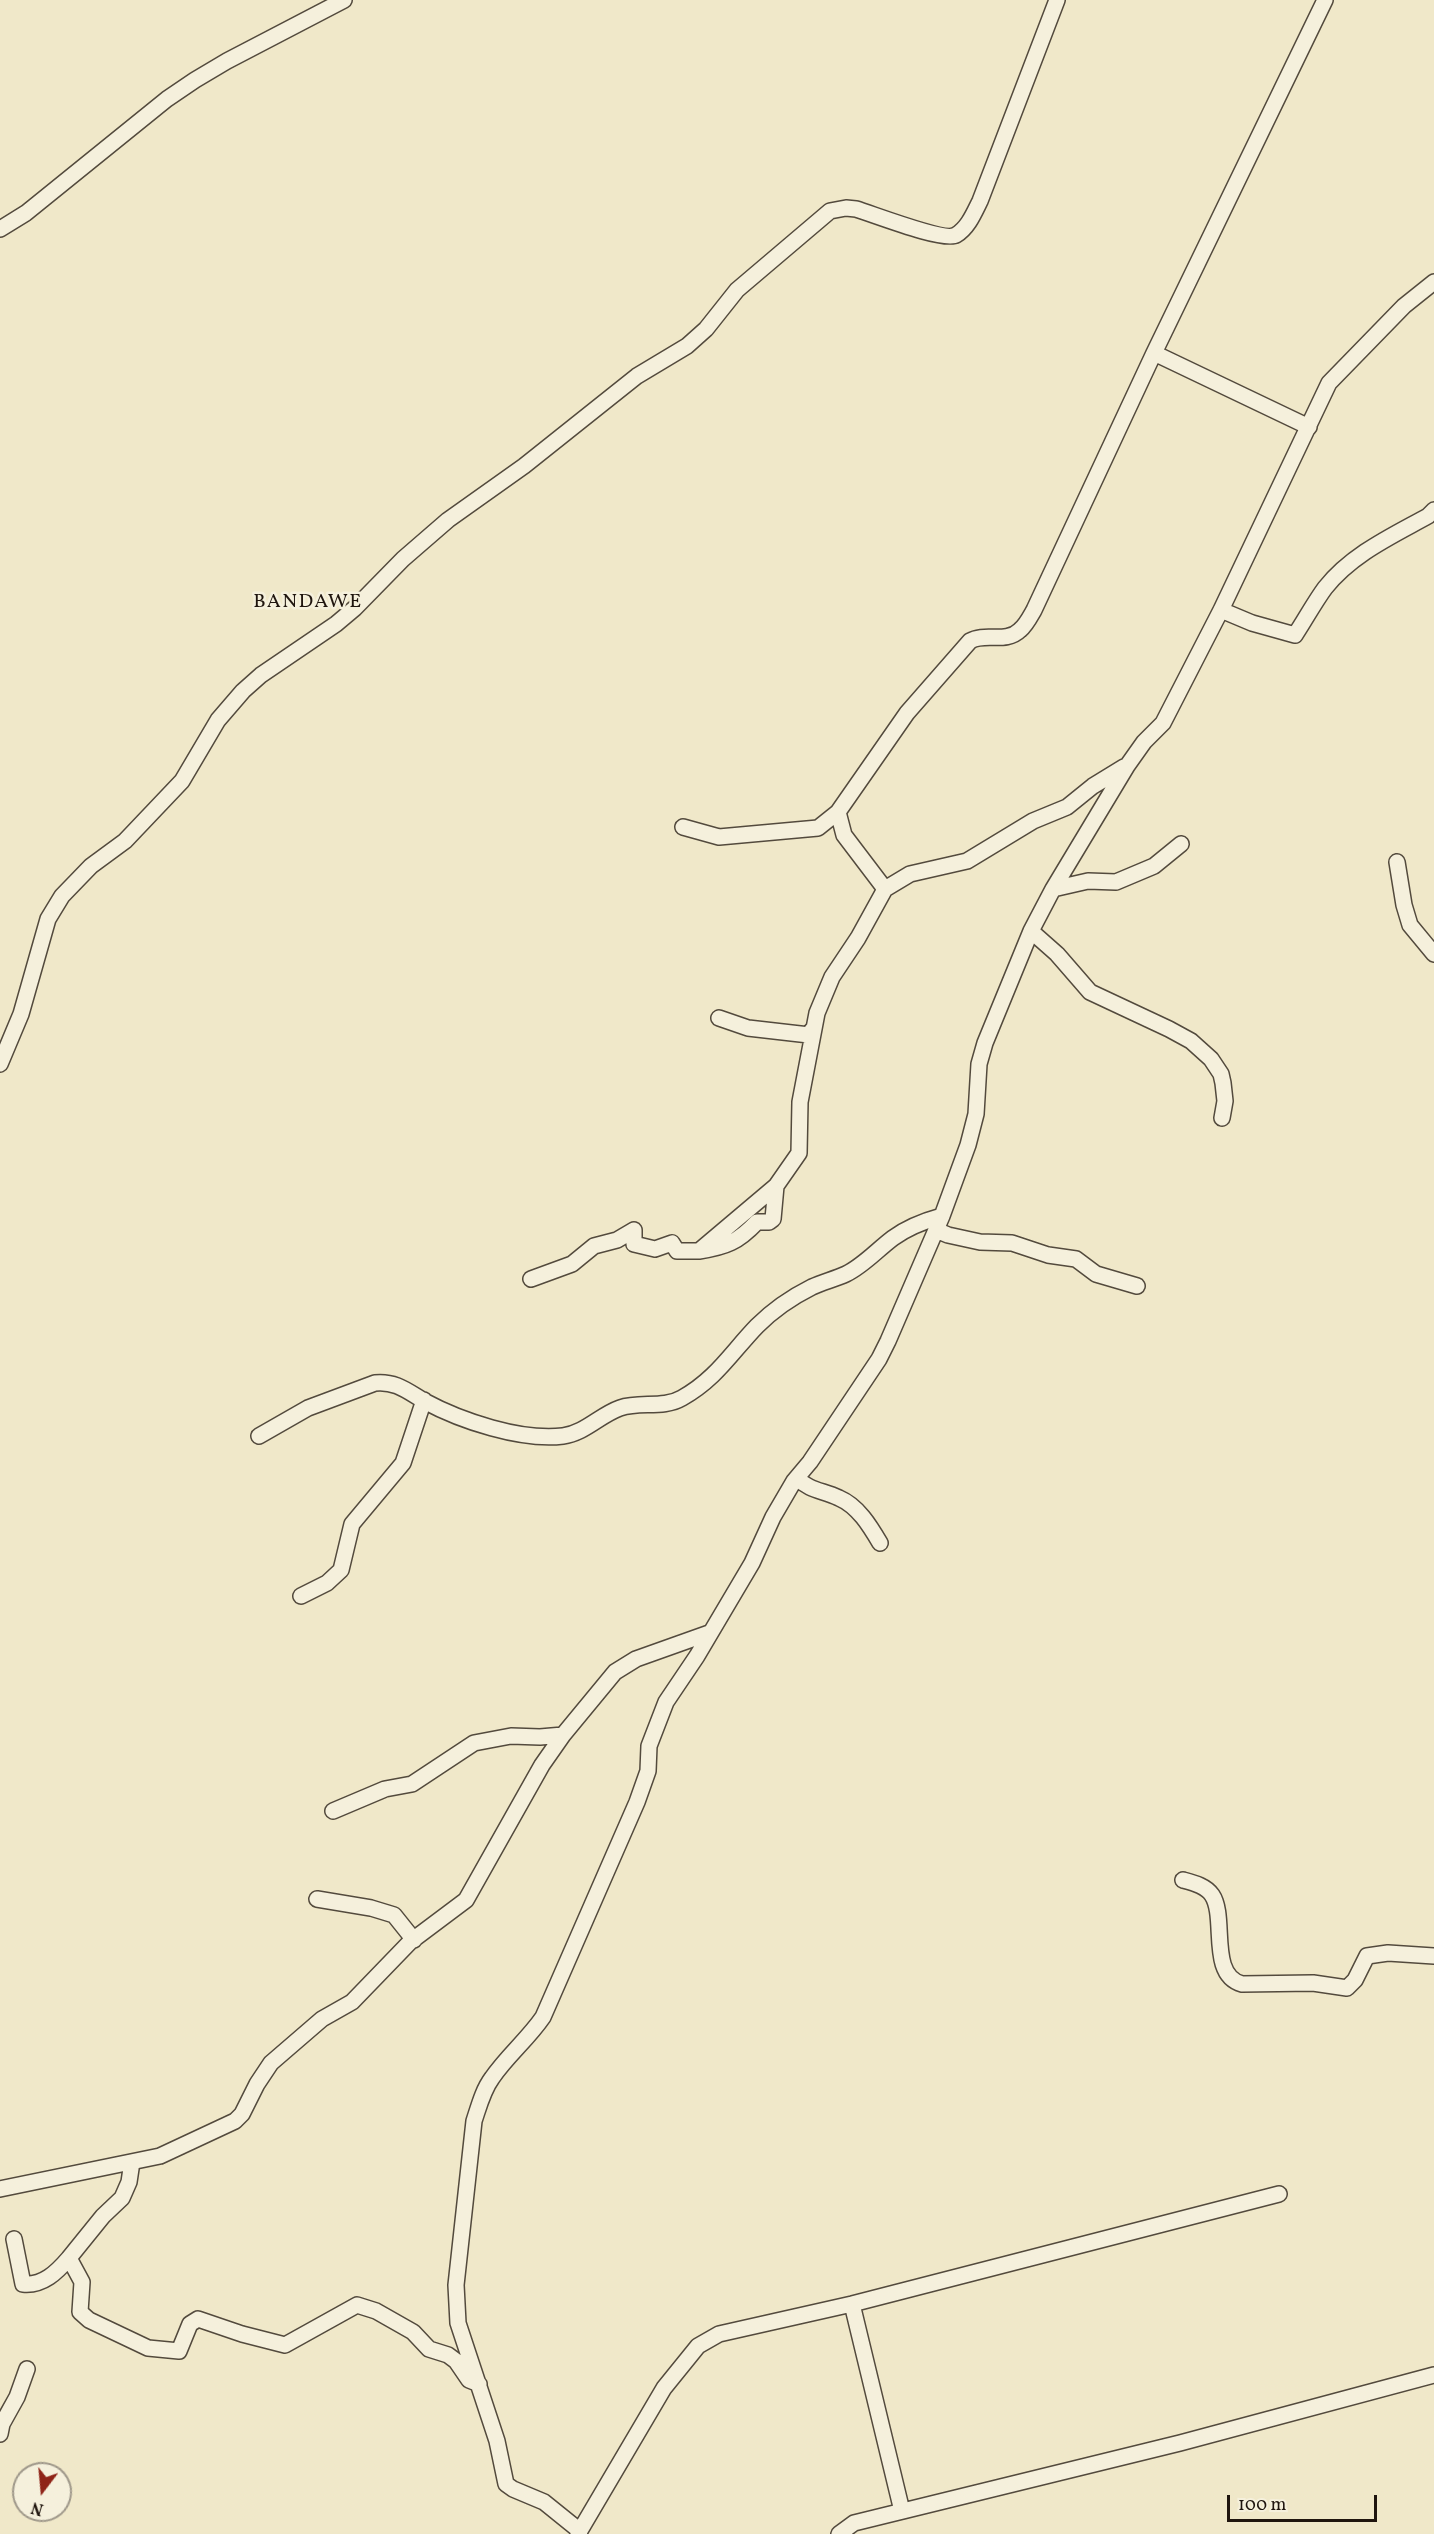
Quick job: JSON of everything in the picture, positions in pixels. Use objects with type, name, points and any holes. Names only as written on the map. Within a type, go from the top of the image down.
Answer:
[{"type":"street","points":[[0,229],[26,213],[167,99],[195,80],[344,0]]},
{"type":"street","points":[[0,1064],[21,1014],[48,919],[62,896],[91,866],[125,842],[182,781],[218,720],[243,691],[261,675],[336,624],[403,559],[448,520],[524,466],[638,376],[687,346],[705,329],[737,290],[830,211],[856,209],[937,235],[953,237],[969,222],[980,201],[1057,0]]},
{"type":"street","points":[[683,827],[719,837],[818,828],[838,812],[906,713],[970,641],[982,635],[1001,638],[1019,632],[1034,610],[1154,353],[1325,0]]},
{"type":"street","points":[[1278,2194],[852,2304],[719,2334],[698,2346],[664,2388],[579,2533],[544,2502],[506,2484],[497,2441],[458,2323],[456,2284],[476,2114],[492,2078],[531,2035],[543,2017],[637,1802],[648,1770],[650,1746],[656,1725],[666,1702],[697,1656],[752,1563],[773,1517],[796,1478],[810,1462],[879,1359],[939,1223],[968,1145],[976,1114],[979,1064],[985,1043],[1031,931],[1053,889],[1127,766],[1144,742],[1163,723],[1221,610],[1329,383],[1404,306],[1434,282]]},
{"type":"street","points":[[1154,353],[1309,427]]},
{"type":"street","points":[[1221,610],[1252,623],[1295,635],[1325,588],[1347,566],[1368,549],[1428,516],[1434,510]]},
{"type":"street","points":[[699,1251],[776,1186],[799,1153],[800,1102],[812,1030],[832,977],[885,889],[910,874],[967,861],[1033,821],[1066,807],[1093,786],[1127,766]]},
{"type":"street","points":[[838,812],[844,835],[885,889]]},
{"type":"street","points":[[1053,889],[1088,880],[1116,882],[1154,866],[1181,844]]},
{"type":"street","points":[[1397,862],[1404,905],[1410,925],[1434,954]]},
{"type":"street","points":[[1031,931],[1057,954],[1090,992],[1170,1029],[1191,1041],[1211,1059],[1221,1074],[1223,1083],[1225,1101],[1222,1118]]},
{"type":"street","points":[[719,1018],[763,1031],[779,1030],[809,1035],[812,1030]]},
{"type":"street","points":[[531,1279],[572,1264],[594,1246],[617,1240],[634,1230],[634,1244],[655,1249],[672,1243],[677,1251],[699,1251],[724,1247],[747,1233],[757,1222],[773,1220],[776,1186]]},
{"type":"street","points":[[259,1436],[308,1408],[375,1383],[393,1383],[424,1401],[489,1426],[520,1434],[548,1436],[565,1436],[576,1432],[623,1407],[680,1400],[711,1379],[757,1326],[790,1300],[814,1286],[847,1274],[893,1238],[918,1223],[939,1223]]},
{"type":"street","points":[[939,1223],[948,1235],[980,1242],[1012,1243],[1047,1255],[1076,1259],[1096,1274],[1137,1286]]},
{"type":"street","points":[[301,1596],[327,1583],[340,1570],[352,1524],[403,1462],[424,1401]]},
{"type":"street","points":[[796,1478],[808,1488],[842,1499],[867,1521],[880,1543]]},
{"type":"street","points":[[0,2190],[160,2156],[235,2121],[242,2114],[271,2063],[322,2019],[352,2002],[414,1940],[466,1900],[542,1765],[563,1734],[615,1672],[623,1666],[709,1633]]},
{"type":"street","points":[[333,1811],[385,1789],[412,1785],[474,1743],[511,1736],[540,1737],[563,1734]]},
{"type":"street","points":[[1183,1880],[1205,1888],[1214,1897],[1226,1974],[1233,1981],[1242,1984],[1313,1983],[1347,1988],[1355,1980],[1367,1956],[1388,1953],[1434,1956]]},
{"type":"street","points":[[317,1899],[371,1908],[394,1915],[414,1940]]},
{"type":"street","points":[[14,2239],[23,2284],[36,2285],[58,2271],[122,2198],[129,2182],[132,2162]]},
{"type":"street","points":[[69,2258],[81,2282],[80,2312],[89,2320],[148,2348],[179,2351],[190,2324],[198,2319],[285,2345],[357,2305],[376,2311],[413,2332],[429,2349],[448,2355],[456,2361],[469,2380],[478,2384]]},
{"type":"street","points":[[852,2304],[902,2511]]},
{"type":"street","points":[[0,2434],[2,2424],[17,2397],[27,2369]]},
{"type":"street","points":[[839,2534],[854,2523],[1168,2446],[1434,2374]]},
{"type":"district","name":"BANDAWE","points":[[308,603]]}]
